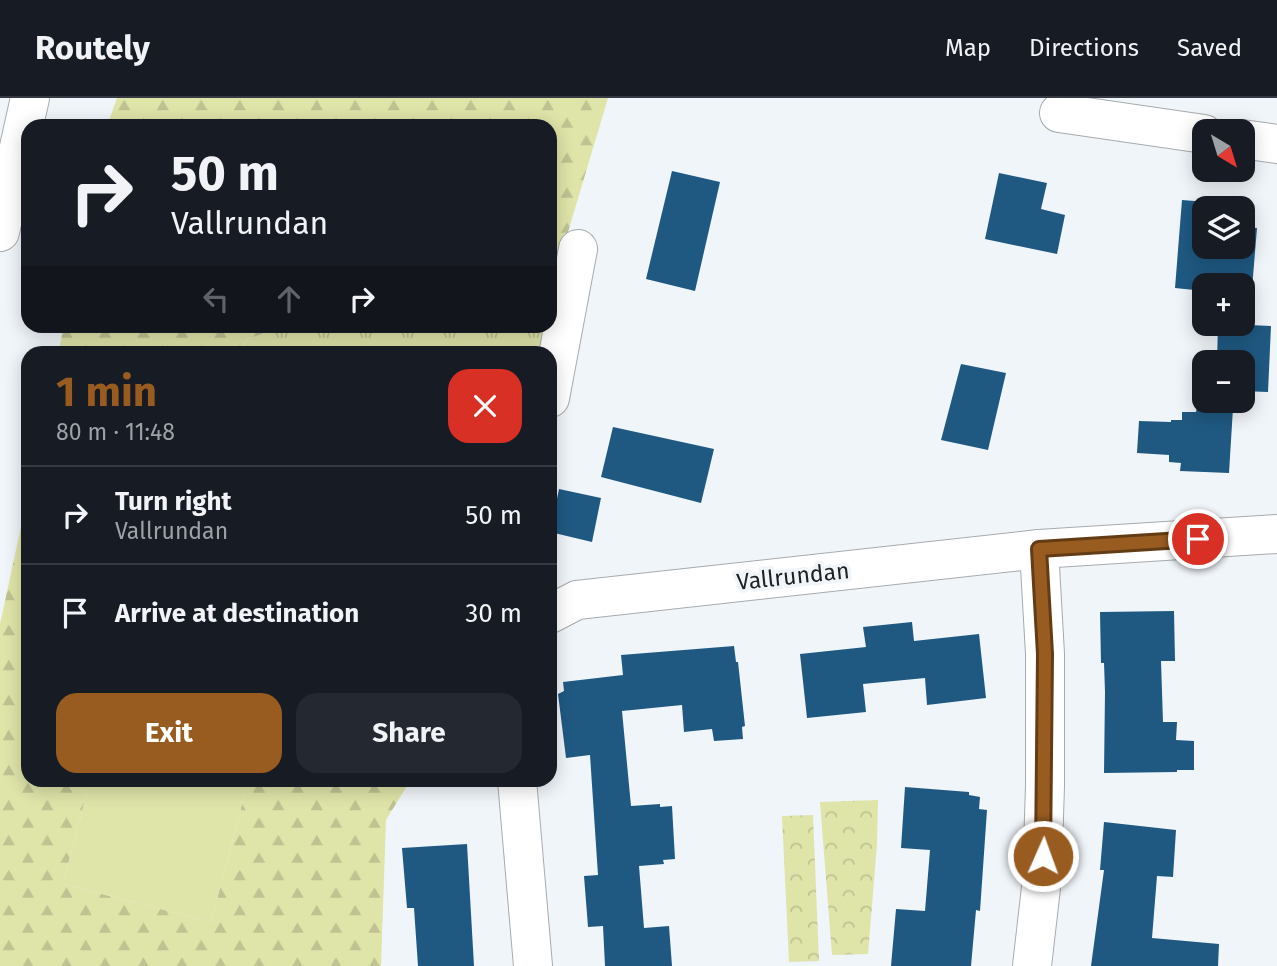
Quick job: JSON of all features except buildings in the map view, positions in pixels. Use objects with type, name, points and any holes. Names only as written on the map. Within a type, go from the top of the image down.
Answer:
[{"type":"main road","points":[[25,119],[30,98]]},
{"type":"main road","points":[[1059,114],[1192,132]]},
{"type":"main road","points":[[0,232],[21,138]]},
{"type":"main road","points":[[1255,141],[1277,144]]},
{"type":"main road","points":[[557,361],[578,249]]},
{"type":"main road","name":"Vallrundan","points":[[557,610],[577,600],[1039,549],[1277,534]]},
{"type":"main road","points":[[1032,966],[1042,879],[1045,786],[1045,654],[1039,549]]},
{"type":"main road","points":[[518,787],[533,966]]},
{"type":"green space","points":[[117,98],[608,98],[568,232],[557,238],[557,119],[110,119]]},
{"type":"green space","points":[[568,232],[557,299],[557,238]]},
{"type":"green space","points":[[62,333],[265,333],[248,339],[242,346],[60,346]]},
{"type":"green space","points":[[265,333],[551,333],[549,346],[242,346],[248,339]]},
{"type":"green space","points":[[21,526],[21,787],[88,787],[63,884],[211,922],[246,787],[406,787],[386,820],[381,966],[0,966],[0,624]]},
{"type":"green space","points":[[88,787],[246,787],[211,922],[63,884]]},
{"type":"green space","points":[[878,800],[868,954],[832,955],[820,802]]},
{"type":"green space","points":[[813,815],[819,961],[789,962],[782,816]]},
{"type":"route","points":[[1043,856],[1045,654],[1039,549],[1198,539]]}]
